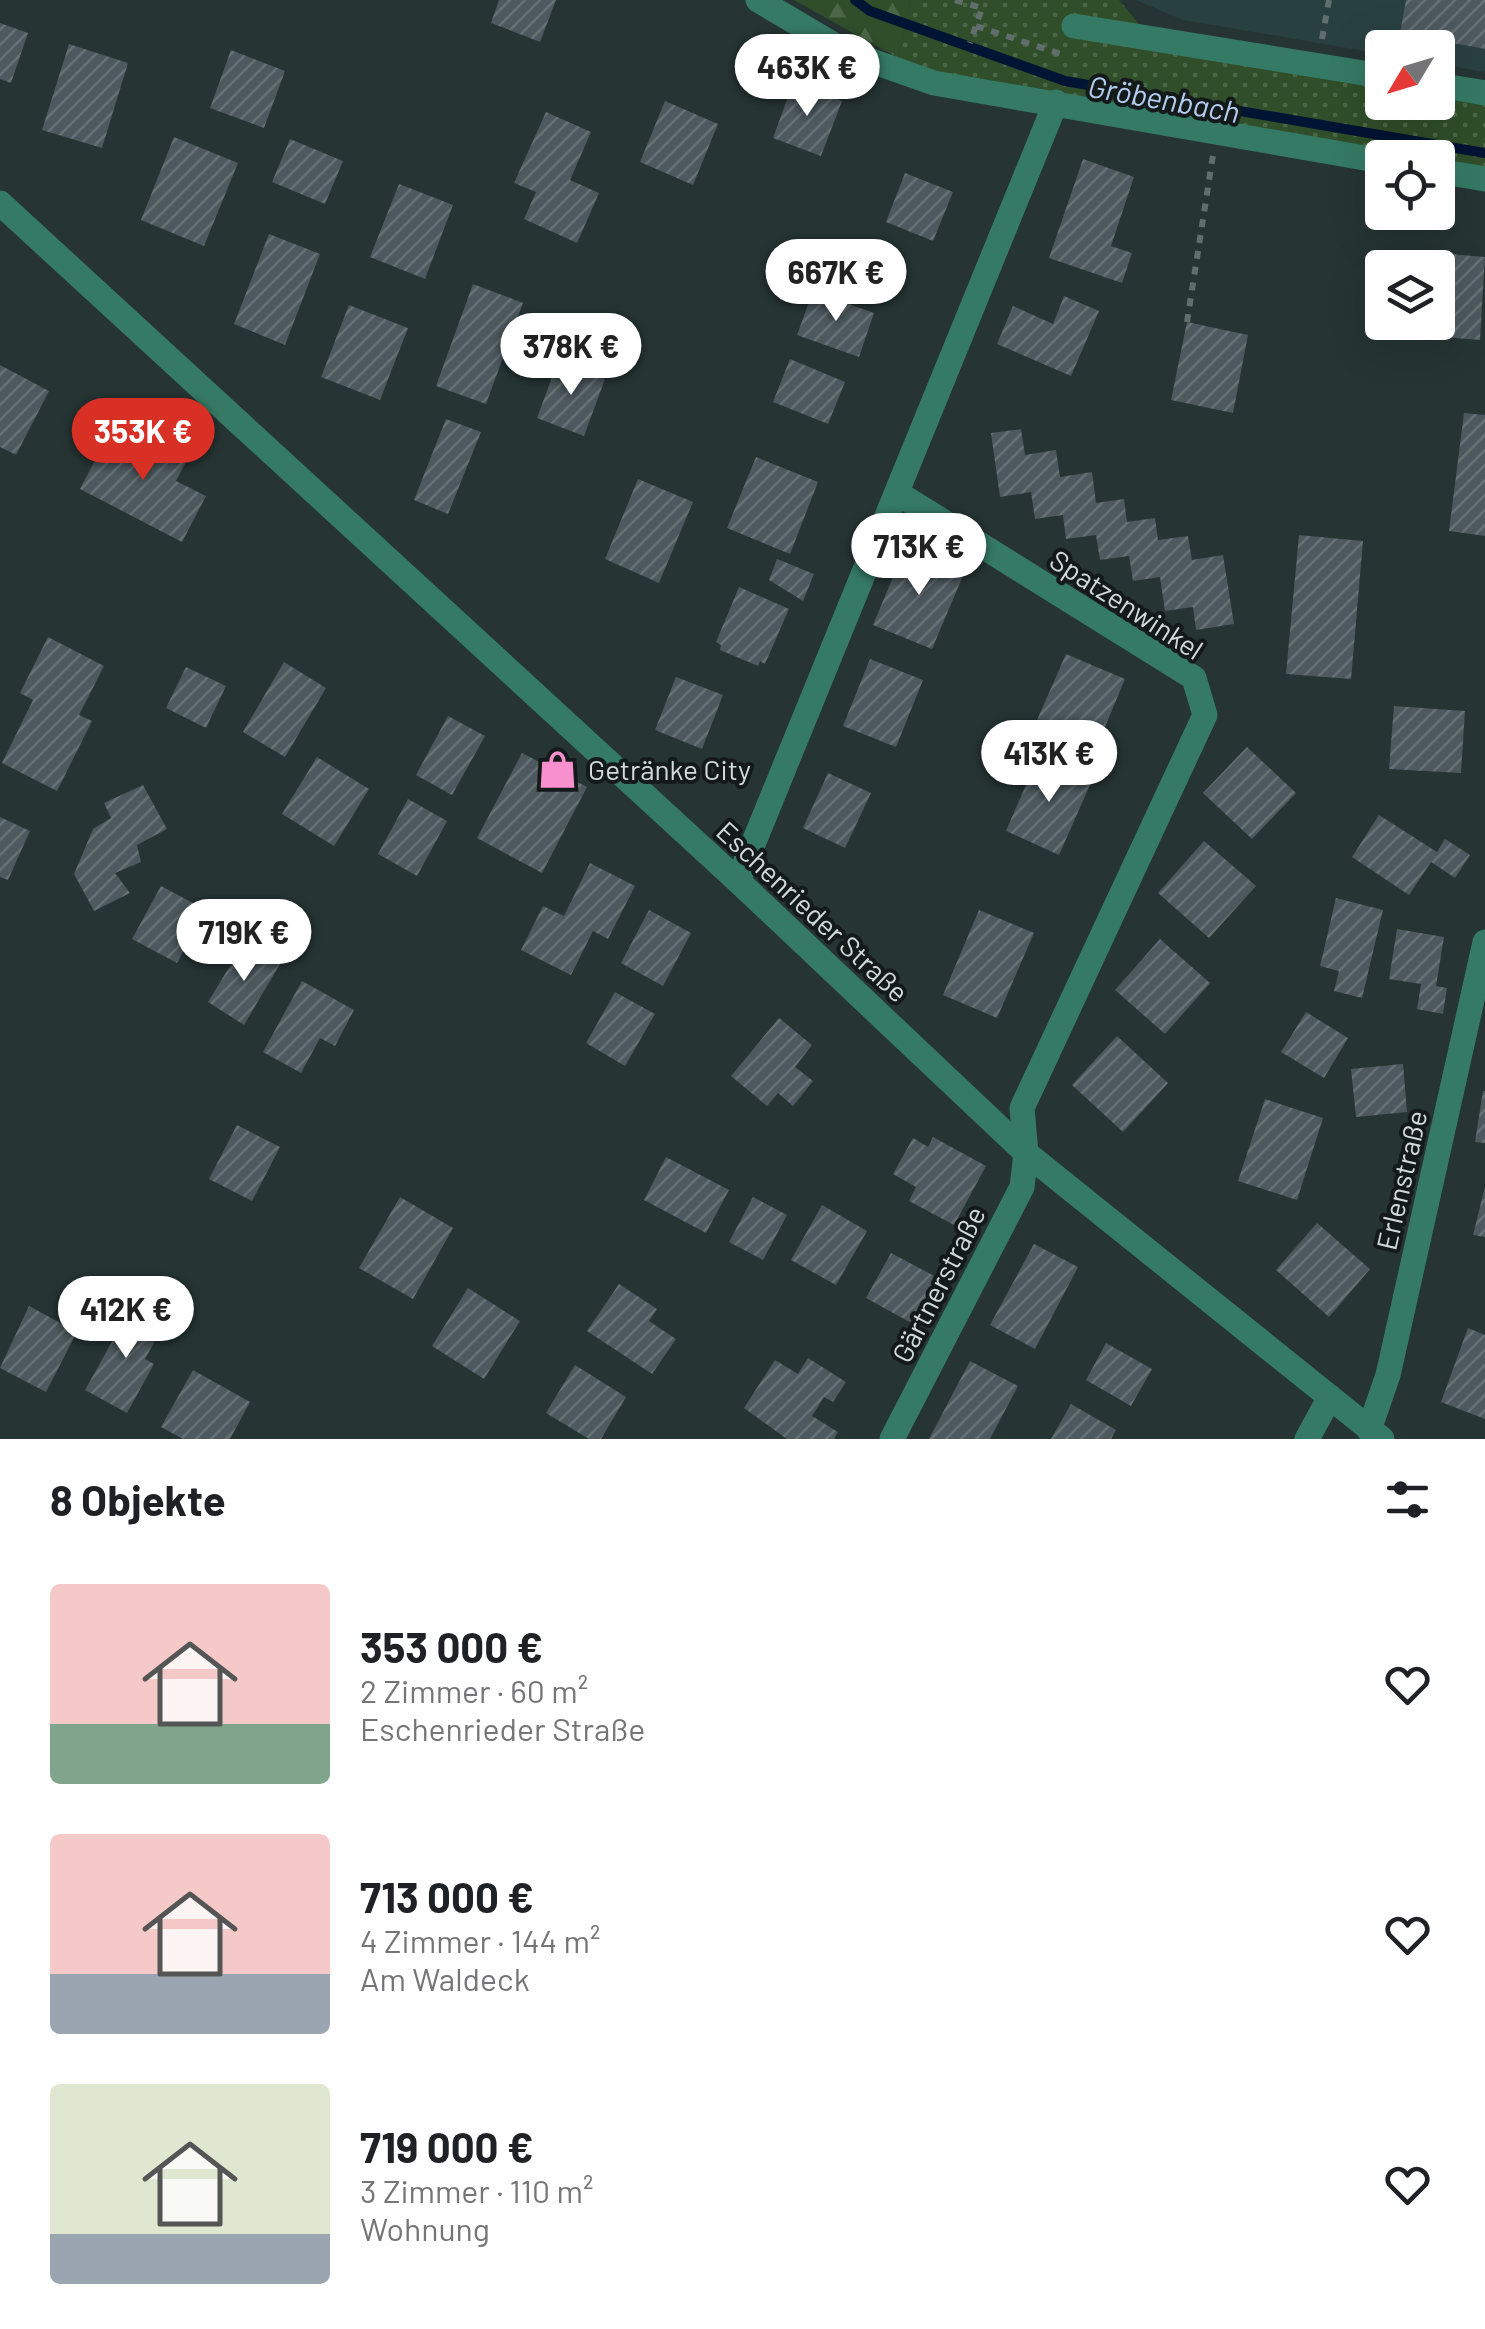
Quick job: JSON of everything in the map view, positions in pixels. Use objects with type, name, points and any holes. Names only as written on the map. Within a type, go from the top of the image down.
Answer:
[{"type":"street","points":[[758,0],[794,10],[846,52],[934,83],[1365,158]]},
{"type":"street","points":[[1074,26],[1365,73]]},
{"type":"street","points":[[1455,89],[1485,93]]},
{"type":"street","points":[[738,882],[1056,102]]},
{"type":"street","points":[[1455,173],[1485,179]]},
{"type":"street","name":"Eschenrieder Straße","points":[[0,203],[1026,1152],[1376,1435]]},
{"type":"street","name":"Spatzenwinkel","points":[[899,494],[1194,678],[1205,715],[1022,1108],[1026,1152]]},
{"type":"street","name":"Erlenstraße","points":[[1376,1435],[1485,942]]},
{"type":"street","name":"Gärtnerstraße","points":[[892,1439],[1022,1187],[1026,1152]]},
{"type":"street","points":[[1307,1439],[1330,1397]]},
{"type":"path","points":[[956,0],[982,8],[970,43]]},
{"type":"path","points":[[1320,50],[1330,0]]},
{"type":"path","points":[[976,26],[1053,53]]},
{"type":"path","points":[[1187,322],[1216,132]]},
{"type":"shaded area","points":[[1136,0],[1485,0],[1485,72],[1455,67],[1455,30],[1365,30],[1365,51],[1183,20]]},
{"type":"green space","points":[[794,0],[911,0],[898,58]]},
{"type":"green space","points":[[911,0],[1119,0],[1159,48],[1365,83],[1365,120],[1455,120],[1455,98],[1485,103],[1485,167],[1455,162],[1455,140],[1365,140],[1365,147],[938,74],[898,58]]},
{"type":"building","points":[[499,0],[556,0],[540,42],[491,23]]},
{"type":"building","points":[[1406,0],[1485,0],[1485,49],[1455,43],[1455,30],[1401,30]]},
{"type":"building","points":[[0,23],[28,33],[11,83],[0,79]]},
{"type":"building","points":[[69,44],[128,63],[102,148],[42,130]]},
{"type":"building","points":[[231,50],[285,71],[264,128],[210,108]]},
{"type":"building","points":[[793,83],[842,101],[821,156],[773,138]]},
{"type":"building","points":[[665,101],[718,124],[693,185],[640,162]]},
{"type":"building","points":[[546,112],[591,132],[570,180],[599,193],[577,243],[524,219],[536,192],[514,183]]},
{"type":"building","points":[[174,137],[238,163],[204,246],[141,220]]},
{"type":"building","points":[[290,139],[343,161],[325,204],[272,182]]},
{"type":"building","points":[[1083,159],[1134,177],[1111,246],[1132,253],[1122,283],[1049,258]]},
{"type":"building","points":[[905,173],[953,192],[933,241],[886,222]]},
{"type":"building","points":[[399,184],[453,205],[425,279],[370,257]]},
{"type":"building","points":[[269,234],[320,254],[285,345],[234,324]]},
{"type":"building","points":[[1455,254],[1485,257],[1480,340],[1455,338]]},
{"type":"building","points":[[473,284],[523,303],[486,404],[436,386]]},
{"type":"building","points":[[813,291],[874,313],[859,357],[797,335]]},
{"type":"building","points":[[1064,296],[1099,311],[1071,376],[997,344],[1013,306],[1053,324]]},
{"type":"building","points":[[349,305],[408,328],[380,400],[321,377]]},
{"type":"building","points":[[1187,322],[1248,335],[1233,413],[1171,400]]},
{"type":"building","points":[[790,359],[845,382],[828,424],[773,402]]},
{"type":"building","points":[[558,361],[605,379],[584,436],[537,418]]},
{"type":"building","points":[[0,365],[49,391],[16,455],[0,447]]},
{"type":"building","points":[[1464,413],[1485,415],[1485,536],[1449,531]]},
{"type":"building","points":[[446,419],[481,432],[448,514],[414,500]]},
{"type":"building","points":[[114,424],[186,462],[176,481],[206,496],[182,542],[80,489]]},
{"type":"building","points":[[1021,429],[1025,455],[1056,450],[1060,477],[1092,472],[1096,503],[1124,499],[1127,522],[1155,518],[1158,540],[1188,536],[1192,560],[1223,555],[1234,624],[1196,630],[1193,607],[1165,611],[1160,577],[1133,581],[1129,556],[1100,560],[1096,535],[1066,539],[1063,515],[1035,519],[1031,492],[1000,497],[991,433]]},
{"type":"building","points":[[756,457],[818,482],[790,554],[727,528]]},
{"type":"building","points":[[638,479],[693,502],[659,583],[605,559]]},
{"type":"building","points":[[1299,535],[1363,541],[1351,679],[1286,674]]},
{"type":"building","points":[[906,546],[965,571],[932,649],[873,625]]},
{"type":"building","points":[[777,559],[814,574],[803,601],[769,580]]},
{"type":"building","points":[[739,587],[789,609],[765,664],[760,661],[758,666],[720,650],[721,645],[716,642]]},
{"type":"building","points":[[48,637],[104,666],[79,715],[92,721],[57,791],[2,763],[33,700],[20,693]]},
{"type":"building","points":[[1066,654],[1125,679],[1094,753],[1034,727]]},
{"type":"building","points":[[870,659],[923,680],[896,747],[843,726]]},
{"type":"building","points":[[284,662],[326,688],[285,757],[243,732]]},
{"type":"building","points":[[186,667],[226,686],[206,728],[166,708]]},
{"type":"building","points":[[676,677],[723,695],[702,749],[655,730]]},
{"type":"building","points":[[1394,706],[1465,711],[1461,773],[1389,769]]},
{"type":"building","points":[[448,716],[485,736],[452,795],[416,775]]},
{"type":"building","points":[[1247,747],[1296,793],[1252,839],[1203,793]]},
{"type":"building","points":[[522,753],[587,787],[542,873],[477,838]]},
{"type":"building","points":[[1039,755],[1093,778],[1059,855],[1006,831]]},
{"type":"building","points":[[317,757],[369,789],[334,846],[282,814]]},
{"type":"building","points":[[828,773],[871,793],[845,848],[803,828]]},
{"type":"building","points":[[143,785],[167,829],[137,845],[141,862],[115,873],[130,893],[94,911],[74,874],[93,829],[111,818],[104,803]]},
{"type":"building","points":[[408,799],[447,821],[417,876],[378,854]]},
{"type":"building","points":[[1379,815],[1437,852],[1445,839],[1470,855],[1455,878],[1431,862],[1409,895],[1352,857]]},
{"type":"building","points":[[0,817],[30,831],[8,880],[0,877]]},
{"type":"building","points":[[1204,841],[1256,886],[1209,938],[1158,893]]},
{"type":"building","points":[[590,863],[635,886],[608,939],[593,931],[571,975],[521,950],[543,906],[564,916]]},
{"type":"building","points":[[161,886],[206,910],[177,963],[132,939]]},
{"type":"building","points":[[1336,898],[1383,910],[1362,998],[1334,991],[1339,971],[1320,966]]},
{"type":"building","points":[[649,910],[691,933],[663,986],[621,963]]},
{"type":"building","points":[[979,910],[1034,933],[997,1018],[943,995]]},
{"type":"building","points":[[1397,929],[1444,937],[1436,986],[1447,988],[1443,1014],[1417,1009],[1421,984],[1389,979]]},
{"type":"building","points":[[1160,939],[1210,983],[1165,1034],[1115,990]]},
{"type":"building","points":[[244,943],[280,964],[244,1025],[208,1002]]},
{"type":"building","points":[[302,981],[354,1010],[335,1046],[320,1038],[301,1073],[263,1052]]},
{"type":"building","points":[[615,992],[655,1014],[625,1066],[586,1043]]},
{"type":"building","points":[[1306,1012],[1348,1038],[1324,1078],[1281,1052]]},
{"type":"building","points":[[779,1018],[812,1045],[795,1067],[813,1081],[793,1106],[778,1093],[767,1106],[731,1076]]},
{"type":"building","points":[[1117,1036],[1168,1083],[1123,1132],[1072,1085]]},
{"type":"building","points":[[1403,1064],[1407,1112],[1356,1117],[1351,1069]]},
{"type":"building","points":[[1485,1091],[1485,1143],[1475,1142]]},
{"type":"building","points":[[1265,1099],[1323,1118],[1297,1200],[1238,1181]]},
{"type":"building","points":[[237,1125],[280,1147],[252,1201],[209,1179]]},
{"type":"building","points":[[933,1137],[986,1166],[954,1225],[909,1201],[916,1187],[893,1174],[913,1138],[928,1147]]},
{"type":"building","points":[[666,1157],[729,1190],[706,1233],[644,1200]]},
{"type":"building","points":[[1485,1187],[1485,1237],[1473,1235]]},
{"type":"building","points":[[400,1197],[453,1228],[413,1299],[359,1268]]},
{"type":"building","points":[[753,1197],[787,1215],[763,1260],[729,1242]]},
{"type":"building","points":[[822,1205],[867,1231],[836,1285],[791,1260]]},
{"type":"building","points":[[1317,1223],[1370,1269],[1329,1317],[1276,1270]]},
{"type":"building","points":[[1034,1244],[1078,1267],[1035,1349],[990,1325]]},
{"type":"building","points":[[891,1253],[940,1279],[915,1325],[866,1298]]},
{"type":"building","points":[[619,1284],[657,1309],[649,1321],[676,1339],[652,1374],[587,1331]]},
{"type":"building","points":[[468,1288],[520,1321],[484,1379],[432,1346]]},
{"type":"building","points":[[29,1306],[77,1332],[46,1392],[0,1368]]},
{"type":"building","points":[[132,1306],[164,1324],[145,1359],[154,1364],[127,1413],[85,1390]]},
{"type":"building","points":[[1468,1328],[1485,1335],[1485,1419],[1441,1402]]},
{"type":"building","points":[[1106,1343],[1152,1369],[1131,1406],[1086,1380]]},
{"type":"building","points":[[808,1358],[846,1382],[833,1402],[824,1397],[812,1416],[838,1432],[834,1439],[787,1439],[744,1408],[775,1360],[798,1374]]},
{"type":"building","points":[[970,1361],[1018,1386],[990,1439],[929,1439]]},
{"type":"building","points":[[575,1365],[626,1397],[601,1439],[589,1439],[546,1413]]},
{"type":"building","points":[[193,1370],[250,1402],[230,1439],[183,1439],[161,1427]]},
{"type":"building","points":[[1071,1404],[1116,1430],[1111,1439],[1051,1439]]},
{"type":"waterway","name":"Gröbenbach","points":[[855,0],[870,11],[1065,81],[1485,153]]},
{"type":"place","name":"Getränke City","points":[[558,769]]}]
